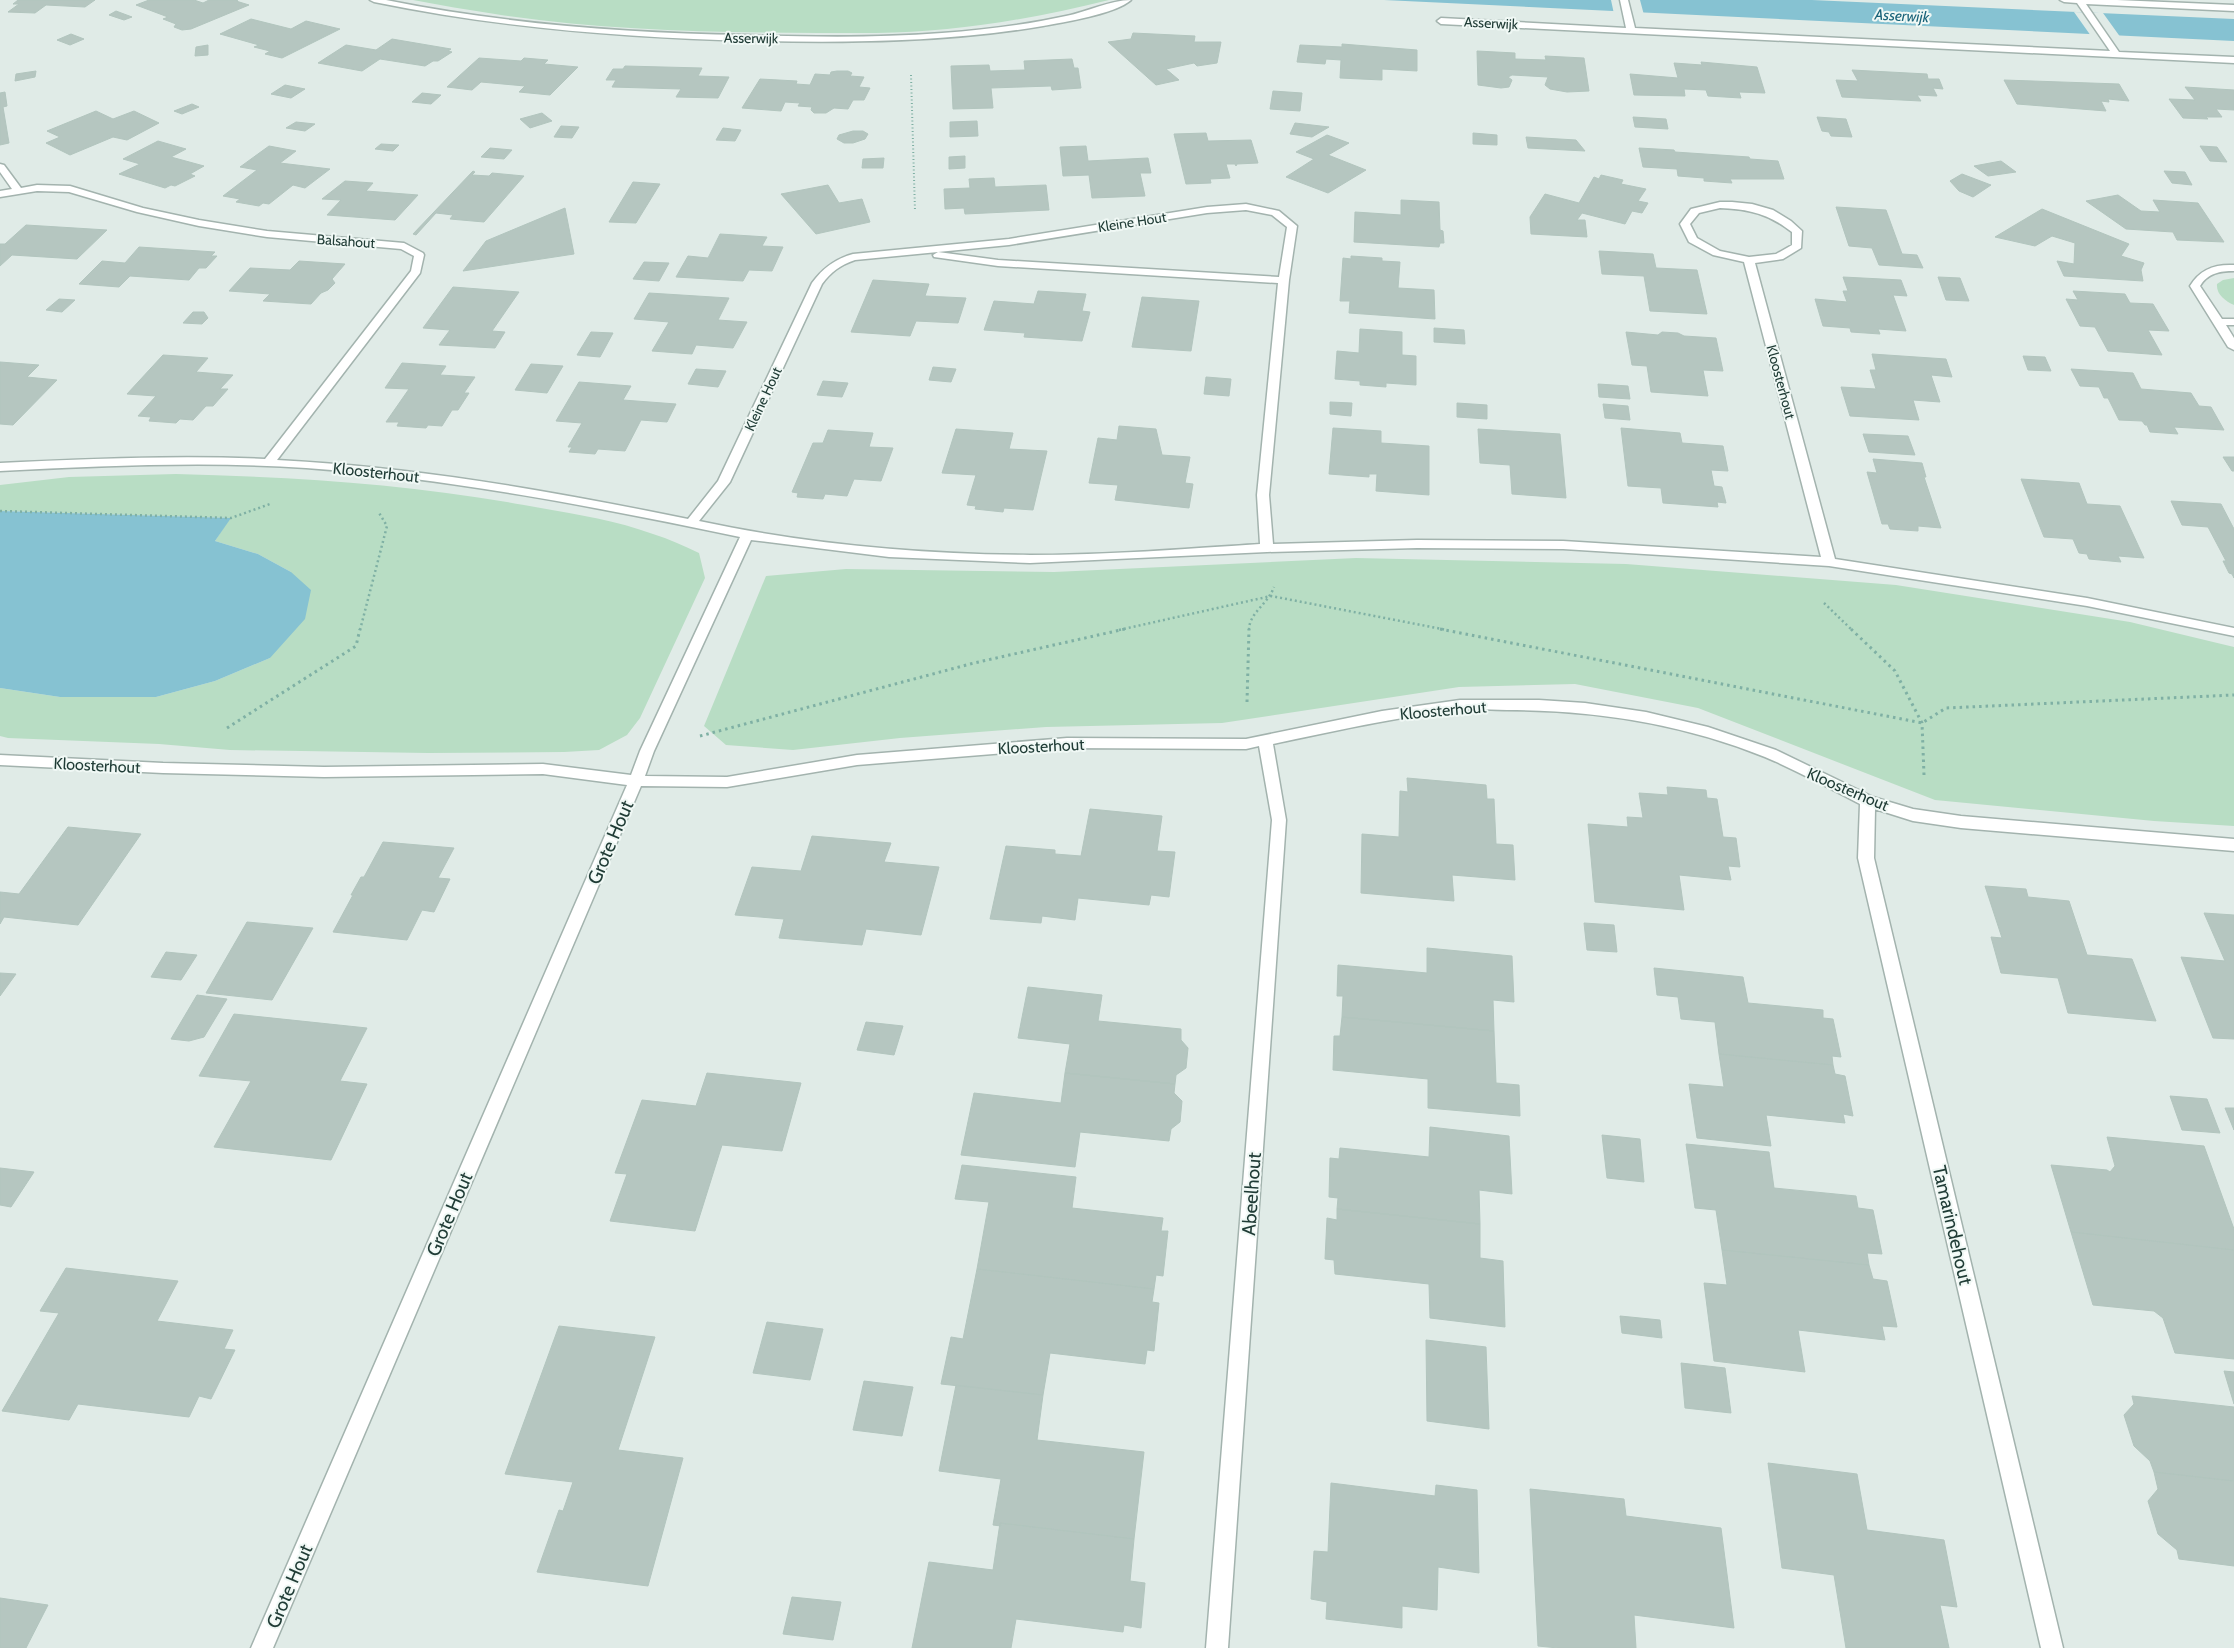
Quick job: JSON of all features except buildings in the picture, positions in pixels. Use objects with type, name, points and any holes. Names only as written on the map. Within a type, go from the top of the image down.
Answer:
[{"type":"street","name":"Asserwijk","points":[[374,0],[430,12],[541,28],[697,37],[859,40],[909,39],[973,33],[1034,24],[1086,14],[1127,0]]},
{"type":"street","points":[[1624,0],[1631,30]]},
{"type":"street","points":[[2064,0],[2234,8]]},
{"type":"street","points":[[2080,1],[2116,53]]},
{"type":"street","name":"Asserwijk","points":[[1441,21],[2234,60]]},
{"type":"street","points":[[1,167],[18,191]]},
{"type":"street","name":"Balsahout","points":[[0,194],[37,188],[70,189],[141,210],[199,224],[276,234],[404,246],[419,255],[416,271],[268,463]]},
{"type":"street","points":[[1720,205],[1750,206],[1780,216],[1797,231],[1797,246],[1779,257],[1749,260],[1717,253],[1701,245],[1693,240],[1685,224],[1695,211],[1720,205]]},
{"type":"street","name":"Kleine Hout","points":[[691,523],[724,482],[817,283],[826,272],[839,262],[853,257],[1009,242],[1207,210],[1246,207],[1275,213],[1292,226],[1284,280],[1263,495],[1266,548]]},
{"type":"street","name":"Kleine Hout","points":[[914,252],[998,263],[1284,280]]},
{"type":"street","name":"Kloosterhout","points":[[1749,260],[1829,562]]},
{"type":"street","points":[[2234,268],[2223,267],[2209,271],[2199,277],[2195,286],[2234,347]]},
{"type":"street","points":[[2219,322],[2234,322]]},
{"type":"street","name":"Kloosterhout","points":[[0,467],[122,462],[268,463],[347,468],[462,481],[573,499],[747,535],[889,553],[1030,558],[1417,544],[1563,545],[1829,562],[2087,602],[2234,632]]},
{"type":"street","points":[[636,781],[646,751],[747,535]]},
{"type":"street","name":"Kloosterhout","points":[[2,763],[324,772],[542,769],[636,781],[727,782],[857,760],[1067,743],[1246,744],[1382,716],[1460,705],[1585,708],[1646,717],[1708,732],[1771,754],[1868,801],[1913,815],[1961,822],[2234,845]]},
{"type":"street","name":"Abeelhout","points":[[1217,1648],[1279,820],[1265,741]]},
{"type":"street","name":"Grote Hout","points":[[262,1648],[636,781]]},
{"type":"street","name":"Tamarindehout","points":[[1868,801],[1866,858],[2052,1648]]},
{"type":"path","points":[[909,39],[914,252]]},
{"type":"path","points":[[0,511],[231,518],[272,503]]},
{"type":"path","points":[[163,768],[356,646],[387,526],[378,510]]},
{"type":"path","points":[[1246,744],[1249,621],[1271,596],[1291,548]]},
{"type":"path","points":[[1779,559],[1895,671],[1922,722],[1927,817]]},
{"type":"green space","points":[[413,0],[1109,0],[1022,19],[935,30],[876,33],[685,31],[589,25],[495,14]]},
{"type":"green space","points":[[2234,278],[2234,305],[2222,297],[2218,291],[2217,284],[2223,280]]},
{"type":"green space","points":[[176,474],[264,477],[394,487],[481,498],[589,517],[622,524],[671,540],[699,553],[705,578],[640,718],[627,735],[599,750],[428,753],[230,750],[159,744],[8,738],[0,736],[0,688],[60,697],[156,697],[215,681],[270,658],[291,572],[258,554],[215,541],[230,518],[0,511],[0,485],[69,477]]},
{"type":"green space","points":[[1356,558],[1626,564],[1896,585],[2130,622],[2234,647],[2234,826],[2154,821],[1935,800],[1698,708],[1575,684],[1459,687],[1222,723],[1046,727],[900,738],[793,750],[726,745],[704,726],[766,576],[846,569],[1054,572]]},
{"type":"water","points":[[1384,0],[1812,0],[2234,19],[2234,41]]},
{"type":"water","points":[[0,511],[231,518],[215,541],[258,554],[291,572],[311,590],[305,619],[270,658],[215,681],[156,697],[60,697],[0,688]]},
{"type":"pier","points":[[1611,0],[1640,0],[1644,15],[1614,14]]},
{"type":"pier","points":[[2074,12],[2103,13],[2121,38],[2091,36]]}]
